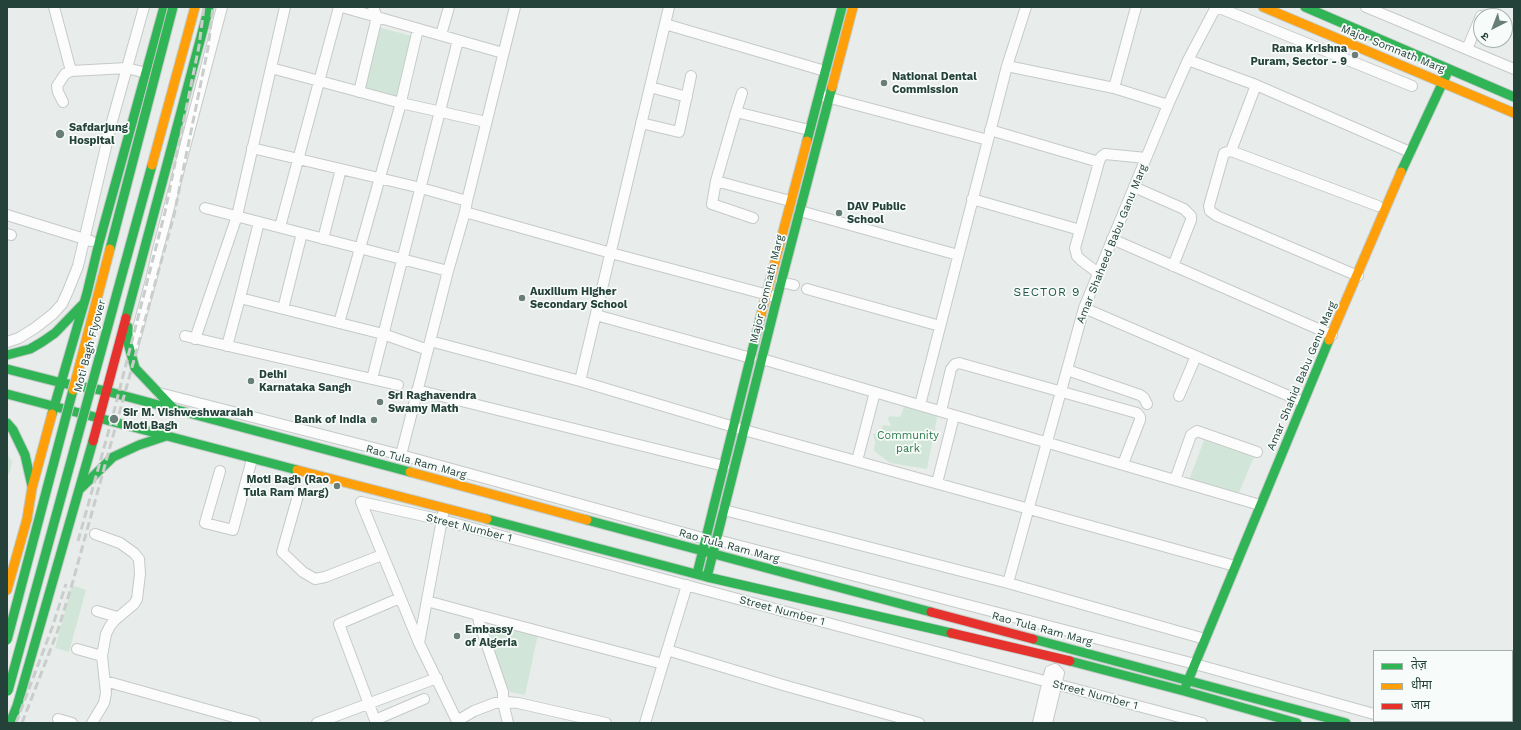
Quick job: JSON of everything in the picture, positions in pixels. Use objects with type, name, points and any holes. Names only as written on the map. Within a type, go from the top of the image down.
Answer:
[{"type":"main road","points":[[7,590],[27,519],[32,488],[87,293],[99,243],[164,7]]},
{"type":"main road","name":"Moti Bagh Flyover","points":[[7,640],[173,7]]},
{"type":"main road","name":"Moti Bagh Flyover","points":[[8,691],[195,7]]},
{"type":"main road","points":[[10,723],[18,706],[100,419],[106,391],[209,7]]},
{"type":"main road","name":"Major Somnath Marg","points":[[707,577],[713,554],[712,539],[724,466],[790,201],[842,7]]},
{"type":"main road","name":"Major Somnath Marg","points":[[697,574],[703,551],[712,539],[724,510],[781,282],[853,7]]},
{"type":"main road","name":"Major Somnath Marg","points":[[1263,7],[1514,113]]},
{"type":"main road","name":"Major Somnath Marg","points":[[1305,7],[1514,97]]},
{"type":"main road","name":"Amar Shahid Babu Genu Marg","points":[[1184,691],[1303,402],[1410,152],[1449,69]]},
{"type":"main road","points":[[159,196],[171,199]]},
{"type":"main road","points":[[87,293],[128,310]]},
{"type":"main road","points":[[7,355],[30,349],[42,342],[55,333],[84,303]]},
{"type":"main road","points":[[128,310],[128,343],[130,355],[135,368],[174,410]]},
{"type":"main road","name":"Rao Tula Ram Marg","points":[[7,369],[62,383],[106,391],[1346,723]]},
{"type":"main road","points":[[7,394],[707,577],[1057,658],[1184,691],[1297,723]]},
{"type":"main road","points":[[7,423],[13,430],[25,455],[32,488]]},
{"type":"main road","points":[[80,488],[112,457],[139,444],[166,436]]},
{"type":"main road","points":[[27,519],[30,512],[36,507],[44,504],[52,505],[60,509],[65,515],[68,523],[67,531]]},
{"type":"street","points":[[54,7],[71,71]]},
{"type":"street","points":[[7,342],[19,338],[53,314],[62,304],[68,291],[78,266],[111,125],[144,7]]},
{"type":"street","points":[[130,355],[222,7]]},
{"type":"street","points":[[285,7],[237,216],[190,338],[398,385]]},
{"type":"street","points":[[280,227],[338,7]]},
{"type":"street","points":[[342,7],[503,53]]},
{"type":"street","points":[[359,92],[377,17],[373,7]]},
{"type":"street","points":[[441,35],[449,7]]},
{"type":"street","points":[[401,455],[448,271],[465,212],[515,7]]},
{"type":"street","points":[[580,381],[669,7]]},
{"type":"street","points":[[920,405],[1007,66],[1026,7]]},
{"type":"street","points":[[1114,88],[1136,7]]},
{"type":"street","points":[[1216,7],[1412,86]]},
{"type":"street","name":"Amar Shaheed Babu Ganu Marg","points":[[1008,583],[1084,308],[1168,105],[1188,60],[1216,7]]},
{"type":"street","points":[[1366,7],[1514,69]]},
{"type":"street","points":[[665,24],[825,71]]},
{"type":"street","points":[[339,323],[401,103],[418,29]]},
{"type":"street","points":[[1467,49],[1473,35]]},
{"type":"street","points":[[372,379],[458,40]]},
{"type":"street","points":[[1188,60],[1256,85],[1410,152]]},
{"type":"street","points":[[1007,66],[1114,88],[1168,105]]},
{"type":"street","points":[[63,102],[57,86],[65,74],[71,71],[127,68],[146,73]]},
{"type":"street","points":[[271,68],[401,103],[486,122]]},
{"type":"street","points":[[642,123],[679,132],[691,76]]},
{"type":"street","points":[[1231,151],[1256,85]]},
{"type":"street","points":[[650,88],[687,97]]},
{"type":"street","points":[[742,93],[716,181],[712,204],[753,218]]},
{"type":"street","points":[[819,95],[1099,162]]},
{"type":"street","points":[[736,112],[809,130]]},
{"type":"street","points":[[252,148],[421,188],[467,201]]},
{"type":"street","points":[[1358,276],[1217,216],[1210,211],[1209,206],[1224,153],[1231,151],[1378,206]]},
{"type":"street","points":[[1098,273],[1081,260],[1076,252],[1080,230],[1099,162],[1105,154],[1146,158]]},
{"type":"street","points":[[323,239],[341,169]]},
{"type":"street","points":[[716,181],[790,201]]},
{"type":"street","points":[[1134,187],[1184,209],[1191,216],[1191,220],[1173,266]]},
{"type":"street","points":[[972,200],[1080,230]]},
{"type":"street","points":[[205,208],[448,271]]},
{"type":"street","points":[[800,211],[958,255]]},
{"type":"street","points":[[465,212],[611,254],[777,298]]},
{"type":"street","points":[[7,215],[99,243]]},
{"type":"street","points":[[227,346],[259,222]]},
{"type":"street","points":[[283,309],[302,233]]},
{"type":"street","points":[[1112,239],[1332,335]]},
{"type":"street","points":[[781,282],[794,285]]},
{"type":"street","points":[[807,289],[940,326]]},
{"type":"street","points":[[240,298],[429,346],[580,381],[744,430],[1235,566]]},
{"type":"street","points":[[1084,308],[1303,402]]},
{"type":"street","points":[[596,315],[751,358]]},
{"type":"street","points":[[1179,396],[1196,356]]},
{"type":"street","points":[[762,359],[1260,505]]},
{"type":"street","points":[[941,411],[950,368],[959,363],[1137,413],[1140,420],[1123,464]]},
{"type":"street","points":[[1067,370],[1140,395],[1144,398],[1146,404]]},
{"type":"street","points":[[417,390],[724,466]]},
{"type":"street","points":[[857,461],[875,392]]},
{"type":"street","points":[[158,393],[401,455],[712,539],[1195,664],[1373,714]]},
{"type":"street","points":[[937,483],[954,416]]},
{"type":"street","points":[[1175,480],[1191,435],[1197,431],[1257,452]]},
{"type":"street","points":[[220,471],[205,523],[233,530],[252,458]]},
{"type":"street","points":[[299,492],[282,552],[303,572],[315,579],[325,577],[382,555],[419,643],[458,722],[474,711],[495,703],[503,702],[518,703],[606,723]]},
{"type":"street","name":"Street Number 1","points":[[382,555],[361,502],[442,520],[1202,723]]},
{"type":"street","points":[[419,643],[445,509]]},
{"type":"street","points":[[724,510],[1008,583],[1205,639]]},
{"type":"street","points":[[92,723],[104,703],[106,693],[102,656],[106,634],[117,617],[134,604],[137,598],[140,574],[139,559],[129,548],[95,534]]},
{"type":"street","points":[[645,723],[687,585]]},
{"type":"street","points":[[400,598],[339,624],[375,722],[424,699]]},
{"type":"street","points":[[427,601],[663,664]]},
{"type":"street","points":[[97,611],[117,617]]},
{"type":"street","points":[[478,614],[479,622],[503,692],[503,702],[508,723]]},
{"type":"street","points":[[77,649],[102,656]]},
{"type":"street","points":[[667,650],[791,688],[919,723]]},
{"type":"street","points":[[1041,723],[1052,683],[1050,671],[1055,669],[1057,658]]},
{"type":"street","points":[[320,722],[437,678]]},
{"type":"street","points":[[105,681],[255,723]]},
{"type":"street","points":[[58,719],[72,723]]},
{"type":"green space","points":[[378,27],[412,36],[397,97],[363,89]]},
{"type":"green space","name":"Community park","points":[[905,405],[936,414],[937,418],[927,469],[890,463],[874,451],[875,442],[873,434],[881,431],[883,425],[891,426],[888,419],[889,416],[900,417]]},
{"type":"green space","points":[[1204,440],[1254,457],[1238,495],[1189,480]]},
{"type":"green space","points":[[7,453],[12,462],[9,474],[7,473]]},
{"type":"green space","points":[[72,585],[86,590],[69,652],[55,648]]},
{"type":"green space","points":[[478,625],[538,634],[525,695],[510,692]]},
{"type":"railway","points":[[78,541],[112,419],[165,212],[199,46],[204,7]]},
{"type":"railway","points":[[22,723],[58,630],[73,581],[174,215],[208,48],[213,7]]},
{"type":"railway","points":[[16,723],[52,628],[66,584]]},
{"type":"traffic: fast","points":[[52,414],[87,293],[99,243],[164,7]]},
{"type":"traffic: fast","points":[[110,249],[173,7]]},
{"type":"traffic: fast","points":[[126,318],[209,7]]},
{"type":"traffic: fast","points":[[807,141],[842,7]]},
{"type":"traffic: fast","points":[[1305,7],[1514,97]]},
{"type":"traffic: fast","points":[[1401,172],[1449,69]]},
{"type":"traffic: fast","points":[[707,577],[832,87]]},
{"type":"traffic: fast","points":[[8,691],[152,165]]},
{"type":"traffic: fast","points":[[7,355],[30,349],[42,342],[55,333],[82,305]]},
{"type":"traffic: fast","points":[[697,574],[761,315]]},
{"type":"traffic: fast","points":[[128,327],[128,343],[135,368],[173,408]]},
{"type":"traffic: fast","points":[[1185,688],[1329,340]]},
{"type":"traffic: fast","points":[[7,369],[62,383],[106,391],[410,472]]},
{"type":"traffic: fast","points":[[7,640],[73,390]]},
{"type":"traffic: fast","points":[[7,394],[297,470]]},
{"type":"traffic: fast","points":[[7,423],[13,430],[25,455],[32,486]]},
{"type":"traffic: fast","points":[[81,488],[113,457],[139,445],[166,436]]},
{"type":"traffic: fast","points":[[10,723],[17,706],[93,441]]},
{"type":"traffic: fast","points":[[487,519],[707,577],[951,633]]},
{"type":"traffic: fast","points":[[587,520],[931,612]]},
{"type":"traffic: fast","points":[[1033,639],[1346,723]]},
{"type":"traffic: fast","points":[[1070,661],[1297,723]]},
{"type":"traffic: slow","points":[[152,165],[195,7]]},
{"type":"traffic: slow","points":[[832,87],[853,7]]},
{"type":"traffic: slow","points":[[1263,7],[1514,113]]},
{"type":"traffic: slow","points":[[761,315],[807,141]]},
{"type":"traffic: slow","points":[[1329,340],[1401,172]]},
{"type":"traffic: slow","points":[[73,390],[110,249]]},
{"type":"traffic: slow","points":[[7,590],[27,519],[32,488],[52,414]]},
{"type":"traffic: slow","points":[[297,470],[487,519]]},
{"type":"traffic: slow","points":[[410,472],[587,520]]},
{"type":"traffic: jam","points":[[93,441],[126,318]]},
{"type":"traffic: jam","points":[[931,612],[1033,639]]},
{"type":"traffic: jam","points":[[951,633],[1070,661]]},
{"type":"place","name":"Rama Krishna Puram, Sector - 9","points":[[1355,55]]},
{"type":"place","name":"National Dental Commission","points":[[884,83]]},
{"type":"place","name":"Safdarjung Hospital","points":[[60,134]]},
{"type":"place","name":"DAV Public School","points":[[839,213]]},
{"type":"place","name":"Auxilium Higher Secondary School","points":[[522,298]]},
{"type":"place","name":"Delhi Karnataka Sangh","points":[[251,381]]},
{"type":"place","name":"Sri Raghavendra Swamy Math","points":[[380,402]]},
{"type":"place","name":"Sir M. Vishweshwaraiah Moti Bagh","points":[[114,419]]},
{"type":"place","name":"Bank of India","points":[[374,420]]},
{"type":"place","name":"Moti Bagh (Rao Tula Ram Marg)","points":[[337,486]]},
{"type":"place","name":"Embassy of Algeria","points":[[457,636]]},
{"type":"district","name":"SECTOR 9","points":[[1047,292]]}]
